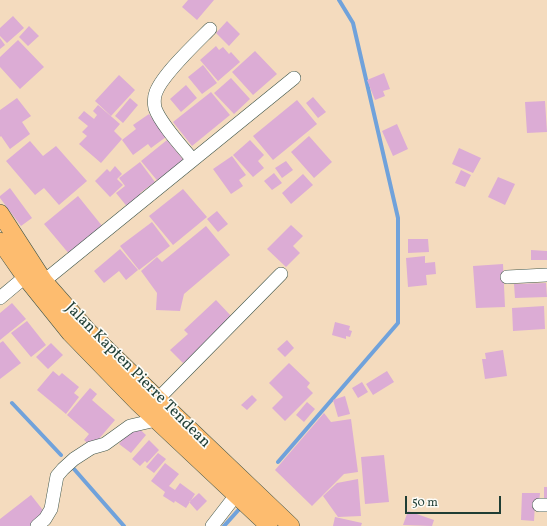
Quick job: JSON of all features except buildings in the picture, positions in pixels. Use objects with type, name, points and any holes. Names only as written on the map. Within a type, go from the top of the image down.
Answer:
[{"type":"main road","name":"Jalan Kapten Pierre Tendean","points":[[0,213],[44,280],[153,410],[236,495],[269,526]]},
{"type":"main road","name":"Jalan Kapten Pierre Tendean","points":[[0,241],[25,277],[70,333],[153,410],[291,526]]},
{"type":"street","points":[[193,160],[176,140],[158,114],[154,102],[156,92],[166,77],[210,29]]},
{"type":"street","points":[[44,280],[294,78]]},
{"type":"street","points":[[38,526],[45,519],[51,508],[57,476],[63,469],[74,459],[91,448],[104,444],[153,410],[281,274]]},
{"type":"street","points":[[507,277],[547,275]]},
{"type":"street","points":[[0,298],[25,277]]},
{"type":"street","points":[[212,526],[236,495]]},
{"type":"waterway","points":[[278,462],[398,323],[398,218],[353,23],[339,0]]},
{"type":"waterway","points":[[12,403],[61,455]]},
{"type":"waterway","points":[[74,469],[124,526]]},
{"type":"waterway","points":[[224,526],[242,506]]}]
